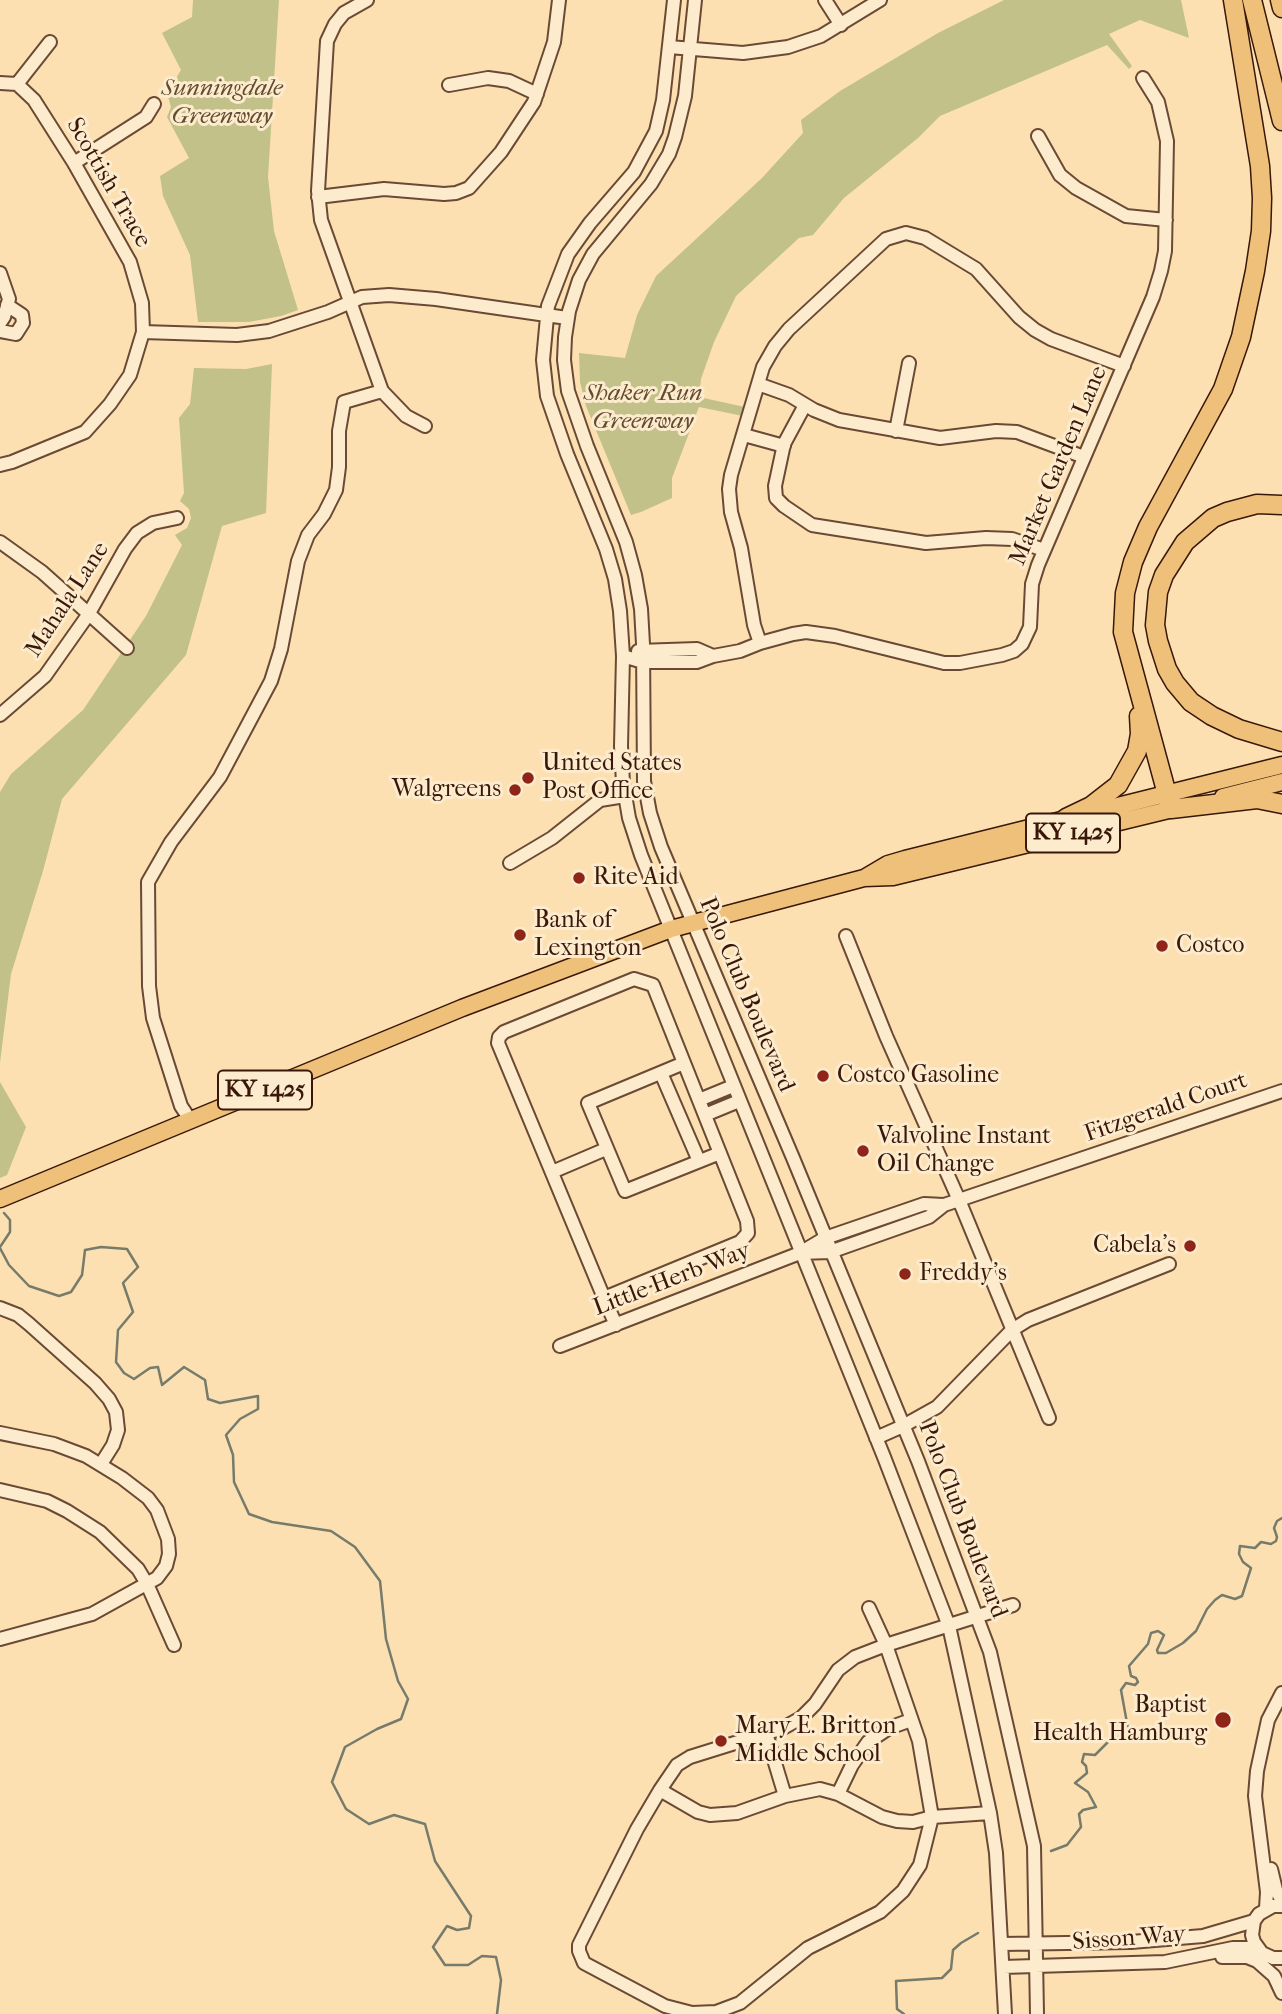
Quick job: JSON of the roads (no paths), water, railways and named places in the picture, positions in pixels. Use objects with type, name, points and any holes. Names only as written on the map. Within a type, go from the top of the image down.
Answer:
[{"type":"highway","points":[[1233,0],[1260,166],[1262,209],[1255,271],[1241,337],[1223,389],[1148,527],[1133,562],[1122,610],[1124,632],[1169,802],[1257,799],[1282,804]]},
{"type":"highway","points":[[1252,0],[1282,121]]},
{"type":"highway","points":[[1280,0],[1282,8]]},
{"type":"highway","points":[[1282,505],[1256,504],[1213,518],[1185,542],[1164,575],[1158,592],[1156,625],[1167,668],[1175,683],[1191,702],[1239,729],[1282,742]]},
{"type":"highway","points":[[1066,818],[1106,796],[1129,769],[1137,751],[1140,734],[1134,671]]},
{"type":"main road","name":"KY 1425","points":[[0,1199],[462,1008],[671,929],[864,878],[893,877],[1169,802],[1282,765]]},
{"type":"main road","name":"KY 1425","points":[[864,878],[888,864],[1066,818],[1282,782]]},
{"type":"street","points":[[367,0],[344,13],[327,41],[318,197],[324,229],[382,391],[406,416],[425,426]]},
{"type":"street","points":[[318,197],[384,189],[444,194],[465,190],[477,181],[520,125],[537,94],[554,42],[559,0]]},
{"type":"street","name":"Polo Club Boulevard","points":[[674,0],[663,100],[656,131],[634,172],[590,223],[568,254],[552,294],[547,315],[543,360],[547,396],[557,428],[606,549],[620,611],[623,656],[622,763],[625,796],[641,855],[949,1626],[990,1813],[996,1853],[1005,2014]]},
{"type":"street","name":"Polo Club Boulevard","points":[[695,0],[683,112],[669,154],[651,184],[606,236],[587,264],[567,318],[564,360],[568,391],[626,542],[641,609],[644,783],[661,847],[903,1426],[990,1652],[1034,1846],[1037,2014]]},
{"type":"street","points":[[825,0],[841,24]]},
{"type":"street","points":[[669,47],[743,53],[803,43],[880,0]]},
{"type":"street","points":[[0,83],[17,84],[50,42]]},
{"type":"street","points":[[449,85],[488,78],[509,81],[537,94]]},
{"type":"street","name":"Market Garden Lane","points":[[623,656],[697,662],[793,634],[818,632],[950,663],[972,662],[1010,652],[1022,645],[1028,634],[1031,618],[1032,584],[1044,550],[1157,285],[1165,251],[1165,130],[1158,102],[1143,78]]},
{"type":"street","name":"Scottish Trace","points":[[0,465],[85,432],[110,404],[130,374],[143,332],[142,303],[130,262],[74,163],[34,100],[17,84]]},
{"type":"street","points":[[74,163],[146,117],[154,104]]},
{"type":"street","points":[[1038,136],[1060,174],[1076,188],[1126,216],[1166,220]]},
{"type":"street","points":[[760,643],[730,501],[731,475],[758,384],[768,356],[789,329],[886,239],[906,233],[925,237],[967,262],[983,275],[1019,317],[1035,330],[1051,339],[1124,366]]},
{"type":"street","points":[[0,273],[9,299],[0,323]]},
{"type":"street","points":[[143,332],[237,335],[270,331],[372,295],[398,295],[567,318]]},
{"type":"street","points":[[0,331],[16,334],[23,323],[22,315],[7,305]]},
{"type":"street","points":[[896,431],[909,363]]},
{"type":"street","points":[[758,384],[789,395],[832,418],[940,438],[996,431],[1017,432],[1084,457]]},
{"type":"street","points":[[191,1121],[181,1106],[153,1018],[149,986],[148,882],[171,842],[220,777],[271,681],[281,649],[298,561],[308,535],[324,514],[336,490],[340,467],[339,432],[344,402],[382,391]]},
{"type":"street","points":[[805,405],[784,446],[775,486],[776,498],[812,525],[926,543],[986,538],[1012,539],[1044,550]]},
{"type":"street","points":[[744,435],[784,446]]},
{"type":"street","name":"Mahala Lane","points":[[0,715],[45,676],[88,615],[137,533],[153,523],[177,518]]},
{"type":"street","points":[[0,542],[42,572],[127,648]]},
{"type":"street","points":[[622,763],[634,777],[644,783],[633,792],[628,810]]},
{"type":"street","points":[[510,863],[558,834],[600,800],[625,796]]},
{"type":"street","points":[[846,936],[1049,1418]]},
{"type":"street","points":[[604,1298],[740,1242],[748,1233],[747,1221],[653,985],[634,979],[504,1032],[498,1043],[604,1298],[616,1325]]},
{"type":"street","points":[[684,1063],[588,1103],[606,1149],[625,1191],[720,1153]]},
{"type":"street","points":[[661,1073],[699,1161]]},
{"type":"street","points":[[680,1117],[702,1107],[733,1086]]},
{"type":"street","name":"Fitzgerald Court","points":[[800,1253],[830,1252],[929,1217],[944,1205],[959,1199],[1282,1091]]},
{"type":"street","points":[[702,1107],[739,1101]]},
{"type":"street","points":[[552,1171],[606,1149]]},
{"type":"street","name":"Fitzgerald Court","points":[[800,1253],[825,1238],[924,1204],[944,1205]]},
{"type":"street","name":"Little Herb Way","points":[[560,1346],[800,1253]]},
{"type":"street","points":[[876,1438],[937,1406],[1012,1330],[1028,1320],[1169,1264]]},
{"type":"street","points":[[0,1308],[18,1315],[29,1324],[109,1399],[116,1412],[118,1430],[113,1446],[101,1464]]},
{"type":"street","points":[[0,1433],[54,1444],[101,1464],[148,1498],[163,1523],[169,1554],[166,1566],[157,1578],[92,1614],[0,1639]]},
{"type":"street","points":[[0,1490],[47,1501],[84,1521],[118,1548],[138,1569],[147,1584],[173,1645]]},
{"type":"street","points":[[869,1608],[886,1645],[919,1741],[932,1817],[920,1865],[903,1891],[880,1912],[808,1948],[740,2003],[716,2012],[692,2013],[665,2006],[584,1963],[579,1945],[660,1790],[677,1766],[690,1757],[783,1728],[801,1718],[815,1704],[838,1670],[855,1657],[886,1645],[1013,1605]]},
{"type":"street","points":[[1266,1909],[1267,1892],[1255,1797],[1258,1755],[1268,1720],[1282,1693]]},
{"type":"street","points":[[838,1794],[852,1765],[868,1742],[888,1728],[911,1720]]},
{"type":"street","points":[[766,1733],[785,1796]]},
{"type":"street","points":[[660,1790],[698,1812],[722,1816],[785,1796],[820,1789],[838,1794],[882,1817],[897,1821],[913,1822],[932,1817],[990,1813]]},
{"type":"street","points":[[1258,1822],[1282,1903],[1266,1909],[1254,1921],[1252,1935],[1258,1948],[1278,1958],[1282,1978]]},
{"type":"street","name":"Sisson Way","points":[[1002,1944],[1131,1942],[1203,1936],[1254,1921]]},
{"type":"street","name":"Sisson Way","points":[[1003,1967],[1166,1962],[1233,1948],[1258,1948]]},
{"type":"street","points":[[1166,1962],[1247,1957],[1268,1968],[1275,1976],[1282,1993]]},
{"type":"waterway","points":[[0,1247],[10,1232],[10,1220],[4,1213]]},
{"type":"waterway","points":[[0,1248],[9,1265],[29,1286],[59,1296],[71,1292],[82,1275],[85,1250],[101,1247],[127,1249],[138,1267],[123,1283],[133,1312],[118,1330],[116,1362],[124,1373],[134,1379],[150,1368],[158,1367],[162,1385],[184,1367],[205,1380],[208,1399],[220,1403],[258,1396],[258,1409],[240,1419],[226,1435],[233,1455],[234,1482],[249,1514],[272,1522],[331,1531],[355,1547],[380,1581],[386,1639],[398,1681],[408,1699],[401,1719],[345,1747],[332,1782],[346,1809],[369,1824],[394,1815],[425,1824],[435,1861],[471,1916],[469,1928],[457,1930],[447,1926],[433,1947],[445,1965],[468,1965],[482,1956],[496,1957],[501,1980],[497,2014]]},
{"type":"waterway","points":[[1051,1851],[1067,1845],[1081,1827],[1079,1814],[1083,1810],[1096,1807],[1088,1792],[1075,1783],[1087,1773],[1082,1762],[1084,1754],[1095,1755],[1112,1738],[1125,1738],[1129,1734],[1121,1690],[1126,1683],[1135,1685],[1138,1682],[1131,1676],[1129,1666],[1148,1644],[1151,1633],[1158,1631],[1164,1635],[1157,1650],[1158,1653],[1166,1653],[1196,1631],[1207,1609],[1215,1600],[1222,1595],[1235,1599],[1242,1596],[1251,1568],[1243,1562],[1239,1554],[1240,1546],[1255,1548],[1261,1542],[1271,1544],[1276,1541],[1274,1528],[1282,1518]]},
{"type":"waterway","points":[[904,2014],[897,2009],[896,1981],[942,1978],[951,1969],[953,1950],[978,1933]]},
{"type":"place","name":"United States Post Office","points":[[528,778]]},
{"type":"place","name":"Walgreens","points":[[515,790]]},
{"type":"place","name":"Rite Aid","points":[[579,878]]},
{"type":"place","name":"Bank of Lexington","points":[[520,935]]},
{"type":"place","name":"Costco","points":[[1162,946]]},
{"type":"place","name":"Costco Gasoline","points":[[823,1076]]},
{"type":"place","name":"Valvoline Instant Oil Change","points":[[863,1151]]},
{"type":"place","name":"Cabela's","points":[[1190,1246]]},
{"type":"place","name":"Freddy's","points":[[905,1274]]},
{"type":"place","name":"Baptist Health Hamburg","points":[[1223,1720]]},
{"type":"place","name":"Mary E. Britton Middle School","points":[[721,1741]]},
{"type":"park label","name":"Sunningdale Greenway","points":[[222,103]]},
{"type":"park label","name":"Shaker Run Greenway","points":[[643,408]]}]
